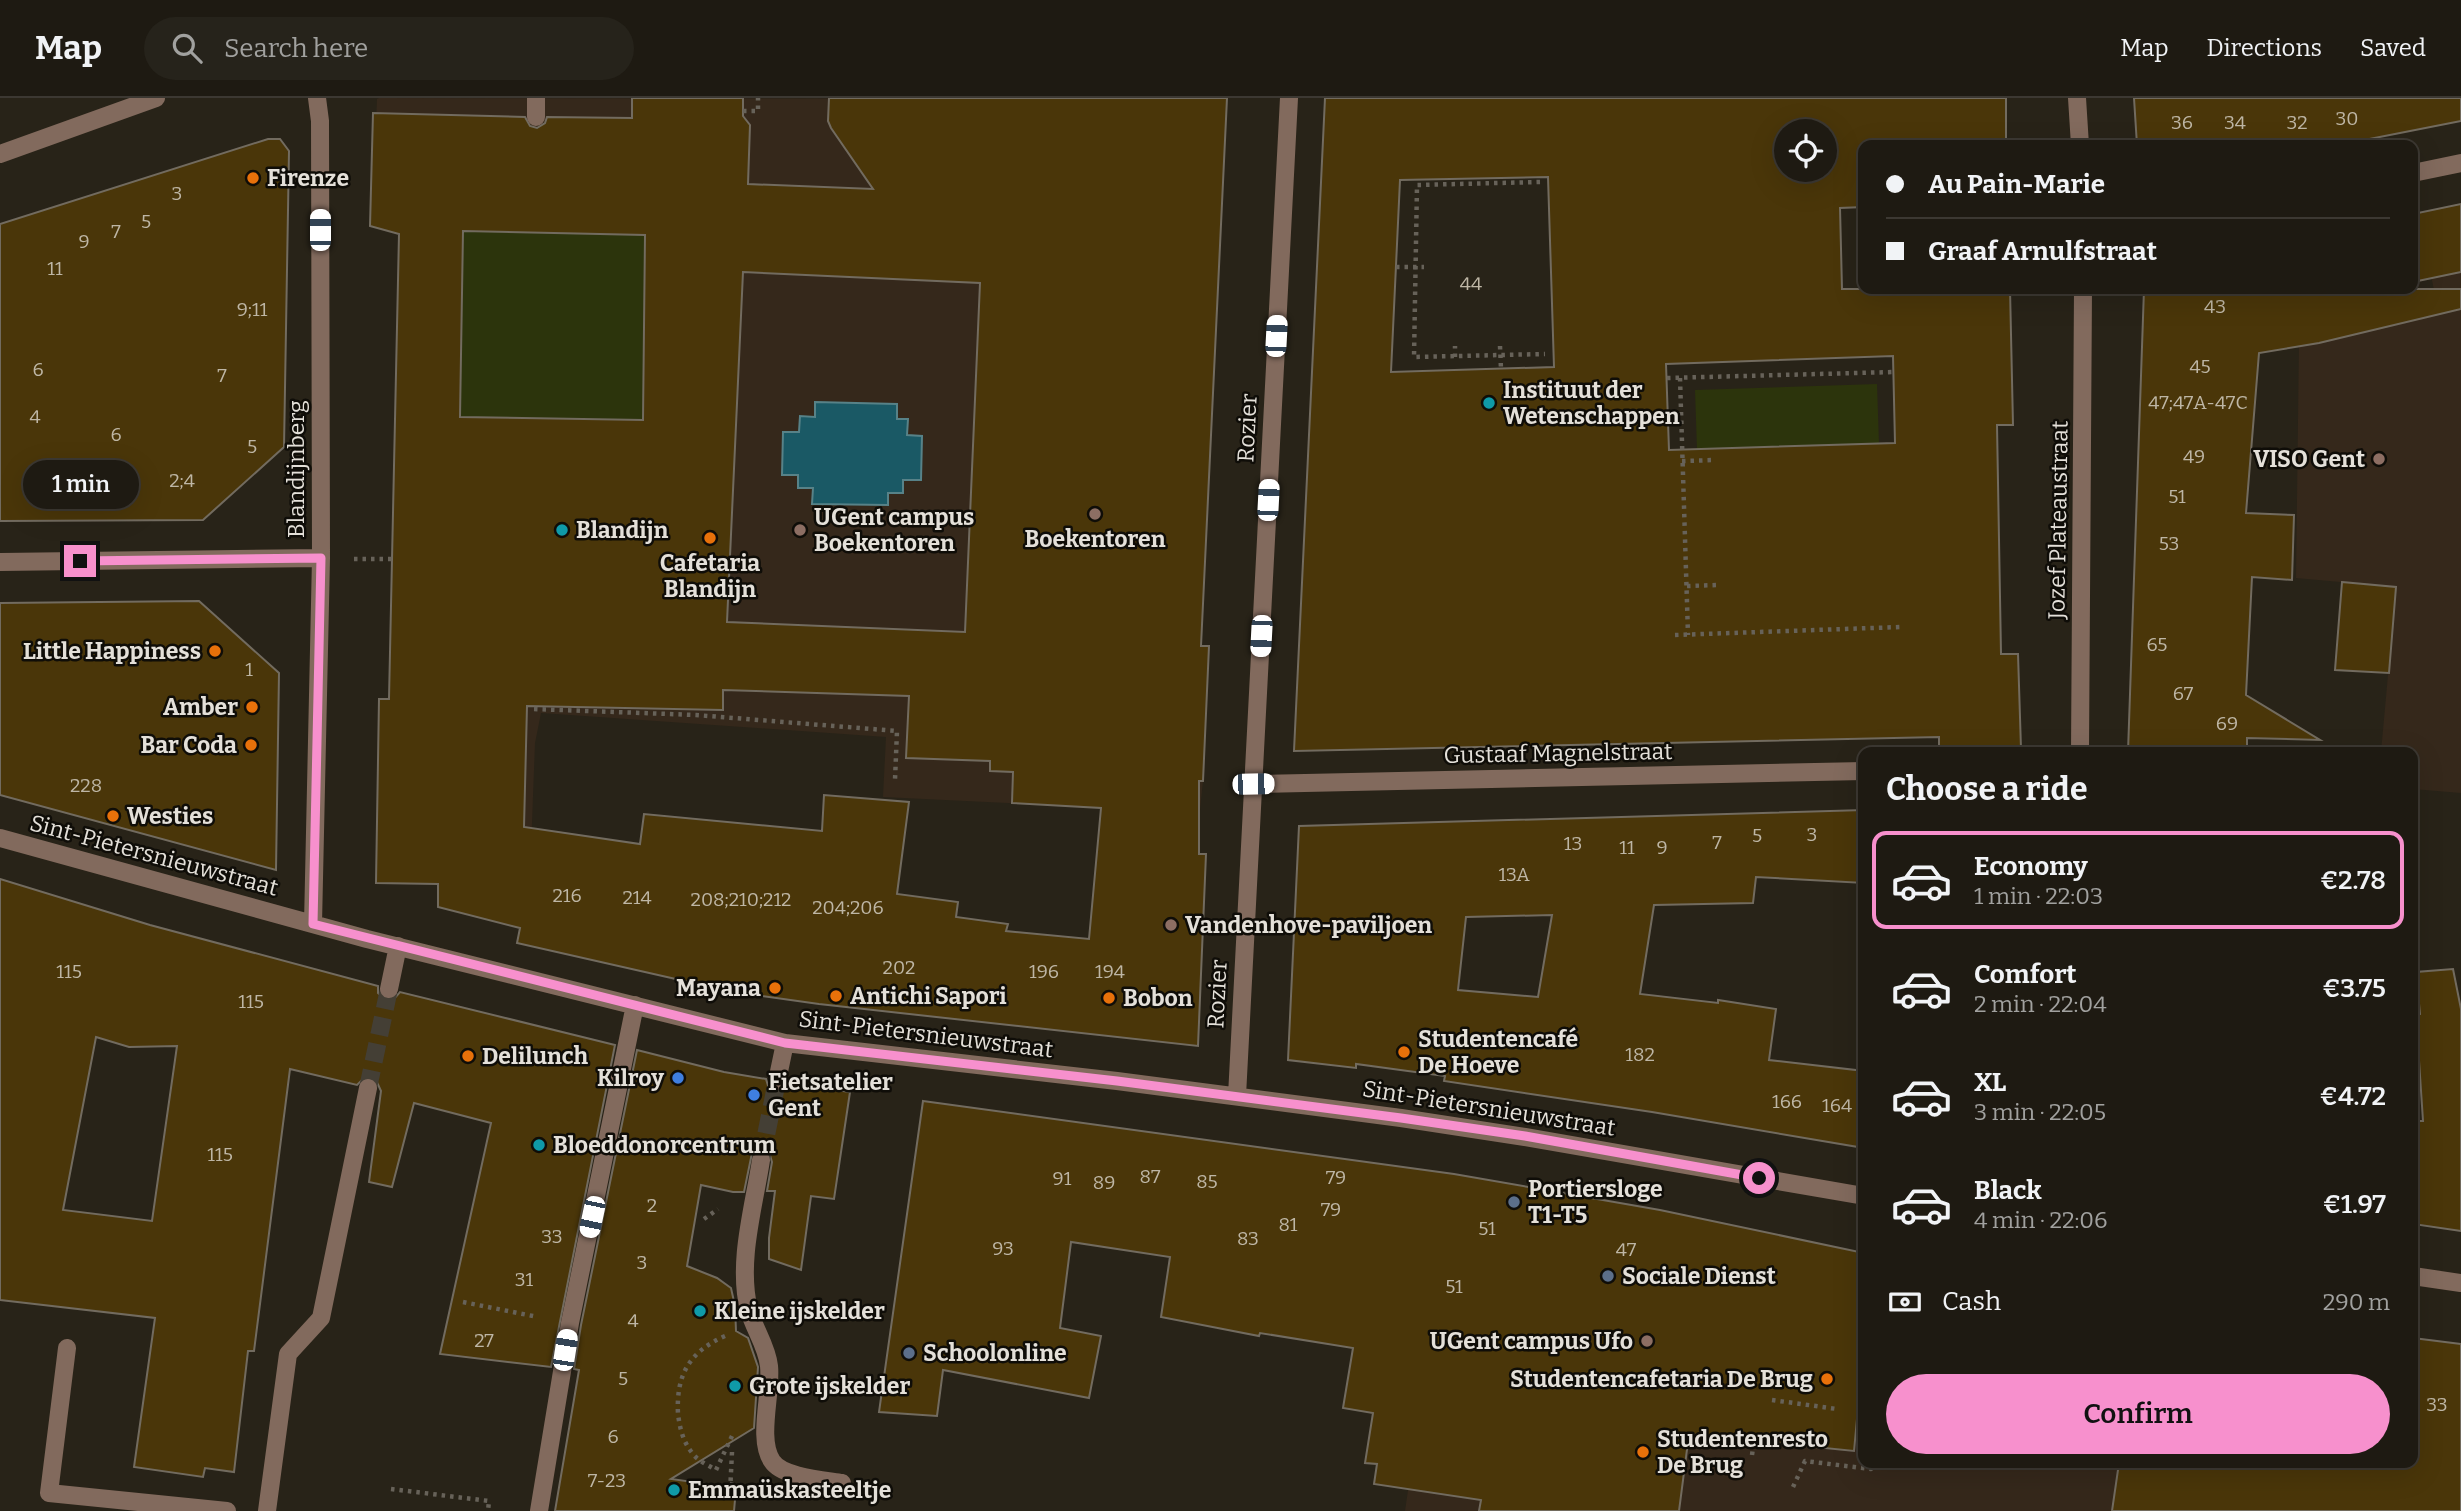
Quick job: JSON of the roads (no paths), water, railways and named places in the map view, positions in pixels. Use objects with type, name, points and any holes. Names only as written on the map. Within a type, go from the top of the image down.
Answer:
[{"type":"street","points":[[0,153],[156,98]]},
{"type":"street","name":"Blandijnberg","points":[[313,924],[321,558],[320,121],[317,98]]},
{"type":"street","points":[[536,98],[536,117]]},
{"type":"street","name":"Rozier","points":[[1237,1096],[1289,98]]},
{"type":"street","points":[[2077,98],[2080,140]]},
{"type":"street","points":[[2418,172],[2461,163]]},
{"type":"street","name":"Jozef Plateaustraat","points":[[2080,747],[2083,294]]},
{"type":"street","points":[[0,562],[321,558]]},
{"type":"street","name":"Gustaaf Magnelstraat","points":[[1253,784],[1858,771]]},
{"type":"street","name":"Sint-Pietersnieuwstraat","points":[[0,838],[313,924],[785,1043],[1237,1096],[1525,1136],[1858,1195]]},
{"type":"street","points":[[389,989],[398,946]]},
{"type":"street","points":[[539,1511],[570,1323],[635,1005]]},
{"type":"street","points":[[777,1081],[785,1043]]},
{"type":"street","points":[[267,1511],[288,1354],[321,1318],[368,1088]]},
{"type":"street","points":[[761,1160],[748,1244],[746,1279],[749,1310],[769,1362],[770,1391],[764,1444],[773,1463],[784,1469],[799,1476],[842,1483]]},
{"type":"street","points":[[2418,1277],[2461,1283]]},
{"type":"street","points":[[66,1348],[49,1493],[227,1511]]},
{"type":"water","points":[[815,402],[897,404],[897,419],[908,419],[907,435],[922,436],[921,480],[903,480],[903,493],[888,493],[888,505],[812,504],[813,488],[798,488],[798,475],[782,475],[783,432],[799,432],[800,416],[815,417]]},
{"type":"tunnel","points":[[368,1088],[389,989]]},
{"type":"tunnel","points":[[761,1160],[777,1081]]},
{"type":"place","name":"Firenze","points":[[253,178]]},
{"type":"place","name":"Instituut der Wetenschappen","points":[[1489,403]]},
{"type":"place","name":"VISO Gent","points":[[2379,459]]},
{"type":"place","name":"Boekentoren","points":[[1095,514]]},
{"type":"place","name":"Blandijn","points":[[562,530]]},
{"type":"place","name":"UGent campus Boekentoren","points":[[800,530]]},
{"type":"place","name":"Cafetaria Blandijn","points":[[710,538]]},
{"type":"place","name":"Little Happiness","points":[[215,651]]},
{"type":"place","name":"Amber","points":[[252,707]]},
{"type":"place","name":"Bar Coda","points":[[251,745]]},
{"type":"place","name":"Westies","points":[[113,816]]},
{"type":"place","name":"Vandenhove-paviljoen","points":[[1171,925]]},
{"type":"place","name":"Mayana","points":[[775,988]]},
{"type":"place","name":"Antichi Sapori","points":[[836,996]]},
{"type":"place","name":"Bobon","points":[[1109,998]]},
{"type":"place","name":"Studentencafé De Hoeve","points":[[1404,1052]]},
{"type":"place","name":"Delilunch","points":[[468,1056]]},
{"type":"place","name":"Kilroy","points":[[678,1078]]},
{"type":"place","name":"Fietsatelier Gent","points":[[754,1095]]},
{"type":"place","name":"Bloeddonorcentrum","points":[[539,1145]]},
{"type":"place","name":"Portiersloge T1-T5","points":[[1514,1202]]},
{"type":"place","name":"Sociale Dienst","points":[[1608,1276]]},
{"type":"place","name":"Kleine ijskelder","points":[[700,1311]]},
{"type":"place","name":"UGent campus Ufo","points":[[1647,1341]]},
{"type":"place","name":"Schoolonline","points":[[909,1353]]},
{"type":"place","name":"Studentencafetaria De Brug","points":[[1827,1379]]},
{"type":"place","name":"Grote ijskelder","points":[[735,1386]]},
{"type":"place","name":"Studentenresto De Brug","points":[[1643,1452]]},
{"type":"place","name":"Emmaüskasteeltje","points":[[674,1490]]}]
